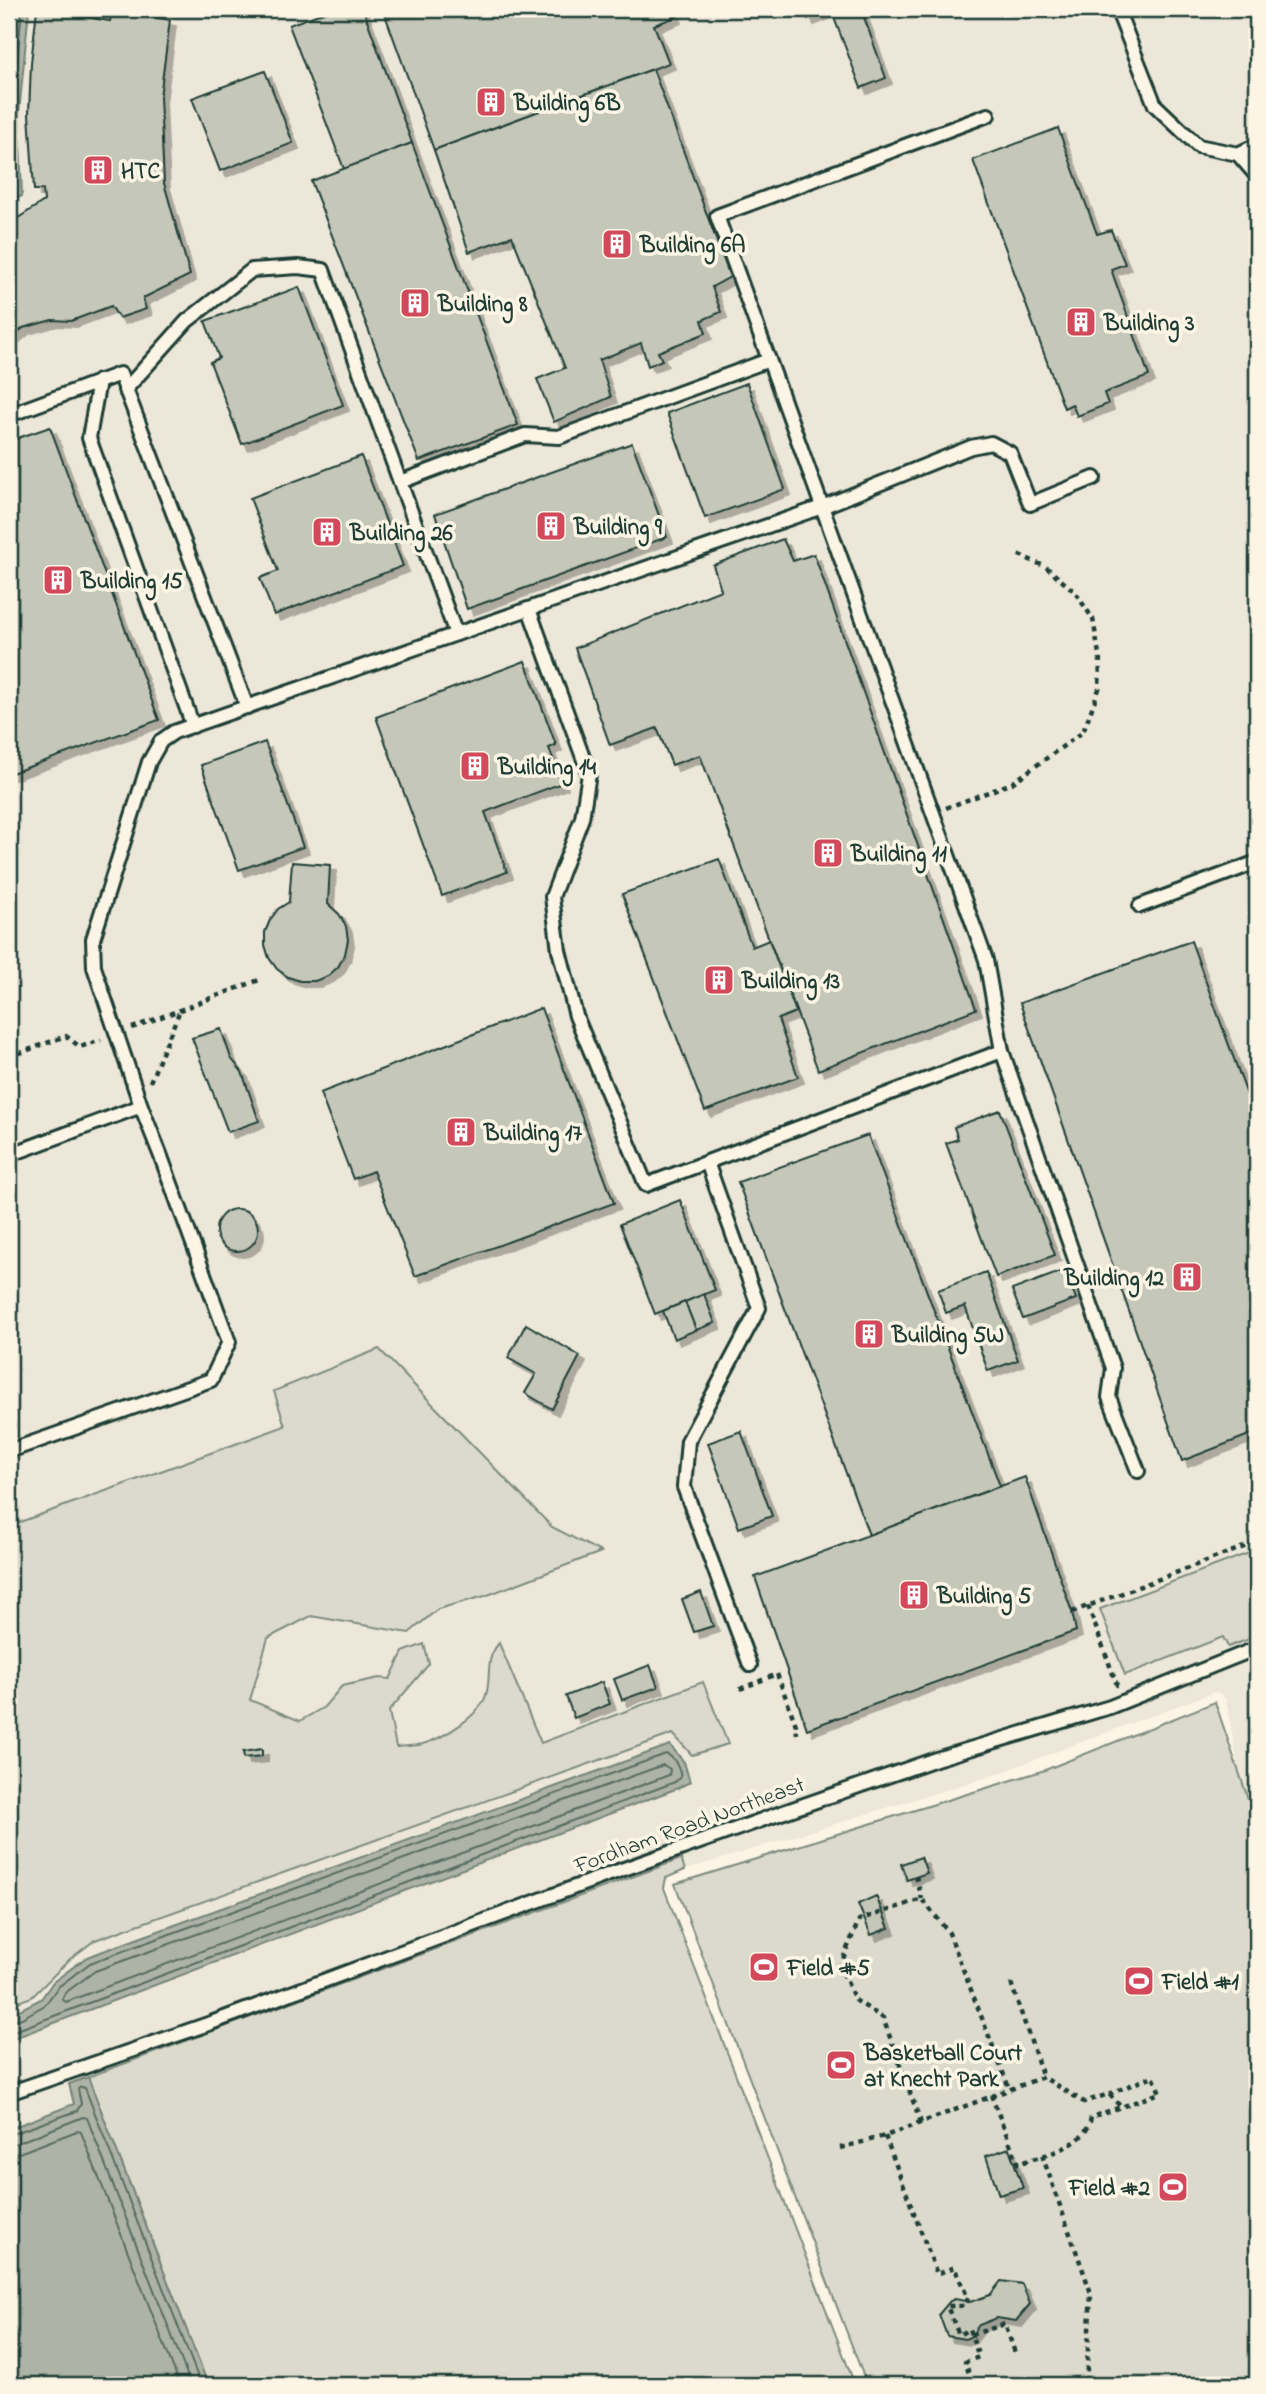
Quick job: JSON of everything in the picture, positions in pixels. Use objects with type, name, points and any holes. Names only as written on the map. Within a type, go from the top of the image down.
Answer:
[{"type":"lane","points":[[1118,9],[1155,105],[1198,145],[1238,154],[1257,176]]},
{"type":"lane","points":[[988,115],[717,216],[986,960],[1002,1051],[1113,1368],[1109,1397],[1138,1471]]},
{"type":"lane","points":[[1238,154],[1257,145]]},
{"type":"lane","points":[[125,390],[187,321],[252,270],[298,267],[323,270],[456,634]]},
{"type":"lane","points":[[400,482],[525,435],[559,437],[769,360]]},
{"type":"lane","points":[[9,415],[120,374],[247,707]]},
{"type":"lane","points":[[100,381],[89,438],[193,726]]},
{"type":"lane","points":[[9,1451],[211,1380],[229,1342],[141,1106],[94,967],[93,939],[149,762],[161,741],[174,732],[822,507],[959,452],[991,443],[1010,453],[1030,504],[1094,478]]},
{"type":"lane","points":[[529,609],[589,774],[582,818],[552,897],[559,950],[576,1016],[646,1185],[1002,1051]]},
{"type":"lane","points":[[1140,906],[1257,862]]},
{"type":"lane","points":[[9,1155],[141,1106]]},
{"type":"lane","points":[[707,1162],[759,1308],[688,1441],[684,1487],[750,1665]]},
{"type":"lane","name":"Fordham Road Northeast","points":[[9,2093],[138,2049],[822,1798],[936,1759],[1110,1707],[1257,1648]]},
{"type":"path","points":[[932,813],[1012,783],[1083,732],[1099,689],[1100,660],[1093,619],[1075,592],[1046,567],[1015,554]]},
{"type":"path","points":[[141,1106],[180,1010]]},
{"type":"path","points":[[1072,1612],[1257,1542]]},
{"type":"path","points":[[1087,1606],[1117,1685],[1130,1681]]},
{"type":"path","points":[[740,1689],[777,1674],[796,1724],[797,1734]]},
{"type":"path","points":[[916,1876],[922,1899],[949,1933],[1009,2088]]},
{"type":"path","points":[[921,2123],[883,2018],[855,2000],[840,1966],[859,1920],[922,1899]]},
{"type":"path","points":[[991,2095],[1018,2164],[1071,2145],[1089,2126],[1091,2117],[1160,2093],[1153,2076],[1084,2102],[1043,2077],[1011,1983]]},
{"type":"path","points":[[840,2148],[885,2136],[1043,2077]]},
{"type":"path","points":[[1110,2094],[1121,2107]]},
{"type":"path","points":[[885,2136],[937,2274],[954,2267],[968,2298],[965,2306],[947,2306],[959,2335],[969,2329],[971,2335],[978,2357],[965,2362],[973,2385]]},
{"type":"path","points":[[1042,2155],[1091,2293],[1086,2385]]},
{"type":"path","points":[[971,2335],[1005,2324],[1016,2356]]},
{"type":"shaded area","points":[[9,9],[1257,9],[1257,1837],[1239,1773],[1226,1700],[1220,1693],[1214,1692],[997,1774],[685,1870],[680,1859],[69,2084],[75,2104],[9,2129]]},
{"type":"shaded area","points":[[379,1349],[552,1527],[601,1552],[485,1596],[438,1609],[409,1633],[311,1616],[268,1638],[250,1700],[300,1721],[324,1707],[342,1686],[379,1678],[390,1679],[403,1652],[424,1644],[429,1664],[389,1711],[396,1747],[423,1744],[460,1725],[476,1711],[486,1695],[491,1655],[499,1643],[541,1743],[703,1682],[728,1744],[692,1755],[673,1734],[95,1940],[70,1959],[32,1997],[9,2005],[9,1526],[285,1426],[274,1391]]},
{"type":"shaded area","points":[[1257,1550],[1257,1636],[1228,1647],[1223,1637],[1125,1675],[1100,1609]]},
{"type":"shaded area","points":[[1215,1702],[1257,1825],[1257,2385],[867,2385],[675,1884],[1045,1770]]},
{"type":"shaded area","points":[[681,1859],[685,1870],[666,1878],[664,1888],[855,2385],[208,2385],[88,2077]]},
{"type":"water","points":[[9,9],[29,9],[19,113],[22,196],[9,201]]},
{"type":"water","points":[[670,1745],[684,1762],[690,1782],[678,1788],[9,2040],[9,2015],[41,1999],[53,1982],[87,1957]]},
{"type":"water","points":[[88,2077],[208,2385],[9,2385],[9,2129],[74,2104],[69,2084]]},
{"type":"building","name":"HTC","points":[[37,9],[110,21],[112,10],[170,20],[160,97],[164,183],[190,275],[143,298],[146,309],[119,318],[111,306],[71,321],[52,320],[23,328],[9,340],[9,224],[44,201],[43,190],[34,190],[29,114]]},
{"type":"building","points":[[332,9],[363,9],[412,143],[344,169],[289,25]]},
{"type":"building","name":"Building 6B","points":[[383,9],[673,9],[676,17],[654,25],[669,63],[434,150]]},
{"type":"building","points":[[804,9],[861,9],[886,78],[861,88],[831,10],[808,19]]},
{"type":"building","name":"Building 6A","points":[[653,69],[730,277],[712,287],[721,312],[702,320],[706,333],[658,352],[662,360],[648,366],[641,343],[599,360],[611,397],[554,422],[537,379],[565,368],[512,236],[469,252],[434,150]]},
{"type":"building","points":[[265,71],[293,143],[220,171],[192,98]]},
{"type":"building","name":"Building 3","points":[[1058,128],[1097,234],[1111,230],[1125,264],[1111,269],[1149,376],[1104,393],[1108,404],[1077,416],[1072,404],[1064,408],[973,160]]},
{"type":"building","name":"Building 8","points":[[412,143],[518,425],[419,461],[311,181]]},
{"type":"building","points":[[299,287],[343,405],[242,444],[210,362],[219,358],[205,321]]},
{"type":"building","points":[[747,383],[785,489],[705,518],[667,413]]},
{"type":"building","name":"Building 15","points":[[50,427],[159,720],[9,774],[9,441]]},
{"type":"building","name":"Building 9","points":[[632,443],[667,537],[467,609],[435,514]]},
{"type":"building","name":"Building 26","points":[[361,456],[403,566],[274,615],[260,578],[278,571],[250,498]]},
{"type":"building","name":"Building 11","points":[[783,539],[793,561],[814,554],[976,1009],[818,1070],[700,755],[672,765],[657,728],[610,745],[575,648],[721,590],[713,565]]},
{"type":"building","name":"Building 14","points":[[525,661],[556,745],[549,748],[562,783],[485,812],[507,872],[442,896],[376,717]]},
{"type":"building","points":[[265,742],[303,847],[239,870],[201,765]]},
{"type":"building","name":"Building 13","points":[[719,859],[752,947],[769,940],[796,1012],[778,1019],[798,1077],[705,1111],[622,894]]},
{"type":"building","points":[[292,862],[330,865],[328,904],[339,914],[346,926],[348,940],[338,967],[328,976],[315,981],[300,981],[288,977],[277,969],[269,958],[265,945],[265,932],[270,920],[278,909],[289,902]]},
{"type":"building","name":"Building 12","points":[[1191,941],[1257,1122],[1257,1432],[1182,1461],[1020,1003]]},
{"type":"building","name":"Building 17","points":[[541,1008],[614,1203],[415,1276],[373,1171],[353,1179],[320,1093]]},
{"type":"building","points":[[221,1029],[231,1058],[242,1072],[259,1121],[228,1132],[192,1038]]},
{"type":"building","points":[[1000,1110],[1055,1255],[996,1277],[946,1143],[958,1139],[954,1127]]},
{"type":"building","name":"Building 5W","points":[[868,1135],[1000,1486],[869,1535],[738,1182]]},
{"type":"building","points":[[680,1200],[715,1290],[655,1314],[620,1224]]},
{"type":"building","points":[[237,1209],[252,1215],[258,1230],[252,1245],[237,1251],[222,1245],[216,1230],[222,1215]]},
{"type":"building","points":[[1065,1270],[1076,1299],[1023,1319],[1012,1290]]},
{"type":"building","points":[[986,1272],[1018,1360],[988,1371],[965,1306],[946,1313],[938,1290]]},
{"type":"building","points":[[704,1294],[715,1323],[696,1330],[685,1302]]},
{"type":"building","points":[[685,1302],[696,1330],[674,1339],[663,1311]]},
{"type":"building","points":[[526,1324],[580,1356],[552,1409],[525,1393],[536,1374],[508,1358]]},
{"type":"building","points":[[741,1431],[772,1516],[739,1528],[708,1443]]},
{"type":"building","name":"Building 5","points":[[1025,1477],[1072,1612],[1076,1631],[807,1729],[755,1577]]},
{"type":"building","points":[[701,1592],[713,1626],[694,1632],[682,1599]]},
{"type":"building","points":[[650,1665],[658,1687],[622,1700],[614,1679]]},
{"type":"building","points":[[602,1682],[610,1704],[574,1718],[566,1696]]},
{"type":"building","points":[[262,1749],[262,1756],[244,1758],[243,1752]]},
{"type":"building","points":[[921,1857],[927,1873],[907,1880],[901,1864]]},
{"type":"building","points":[[876,1896],[889,1928],[871,1935],[858,1904]]},
{"type":"building","points":[[1009,2148],[1023,2188],[999,2195],[986,2156]]},
{"type":"building","points":[[1001,2281],[1022,2284],[1030,2304],[1016,2321],[997,2318],[979,2325],[970,2337],[965,2339],[947,2336],[939,2314],[950,2301],[955,2299],[970,2302],[990,2295]]},
{"type":"place","name":"Building 6B","points":[[491,102]]},
{"type":"place","name":"HTC","points":[[98,170]]},
{"type":"place","name":"Building 6A","points":[[617,244]]},
{"type":"place","name":"Building 8","points":[[415,303]]},
{"type":"place","name":"Building 3","points":[[1081,322]]},
{"type":"place","name":"Building 9","points":[[551,526]]},
{"type":"place","name":"Building 26","points":[[327,532]]},
{"type":"place","name":"Building 15","points":[[58,580]]},
{"type":"place","name":"Building 14","points":[[475,766]]},
{"type":"place","name":"Building 11","points":[[828,853]]},
{"type":"place","name":"Building 13","points":[[719,980]]},
{"type":"place","name":"Building 17","points":[[461,1132]]},
{"type":"place","name":"Building 12","points":[[1187,1277]]},
{"type":"place","name":"Building 5W","points":[[869,1334]]},
{"type":"place","name":"Building 5","points":[[914,1595]]},
{"type":"place","name":"Field #5","points":[[764,1967]]},
{"type":"place","name":"Field #1","points":[[1139,1981]]},
{"type":"place","name":"Basketball Court at Knecht Park","points":[[841,2065]]},
{"type":"place","name":"Field #2","points":[[1173,2187]]}]
